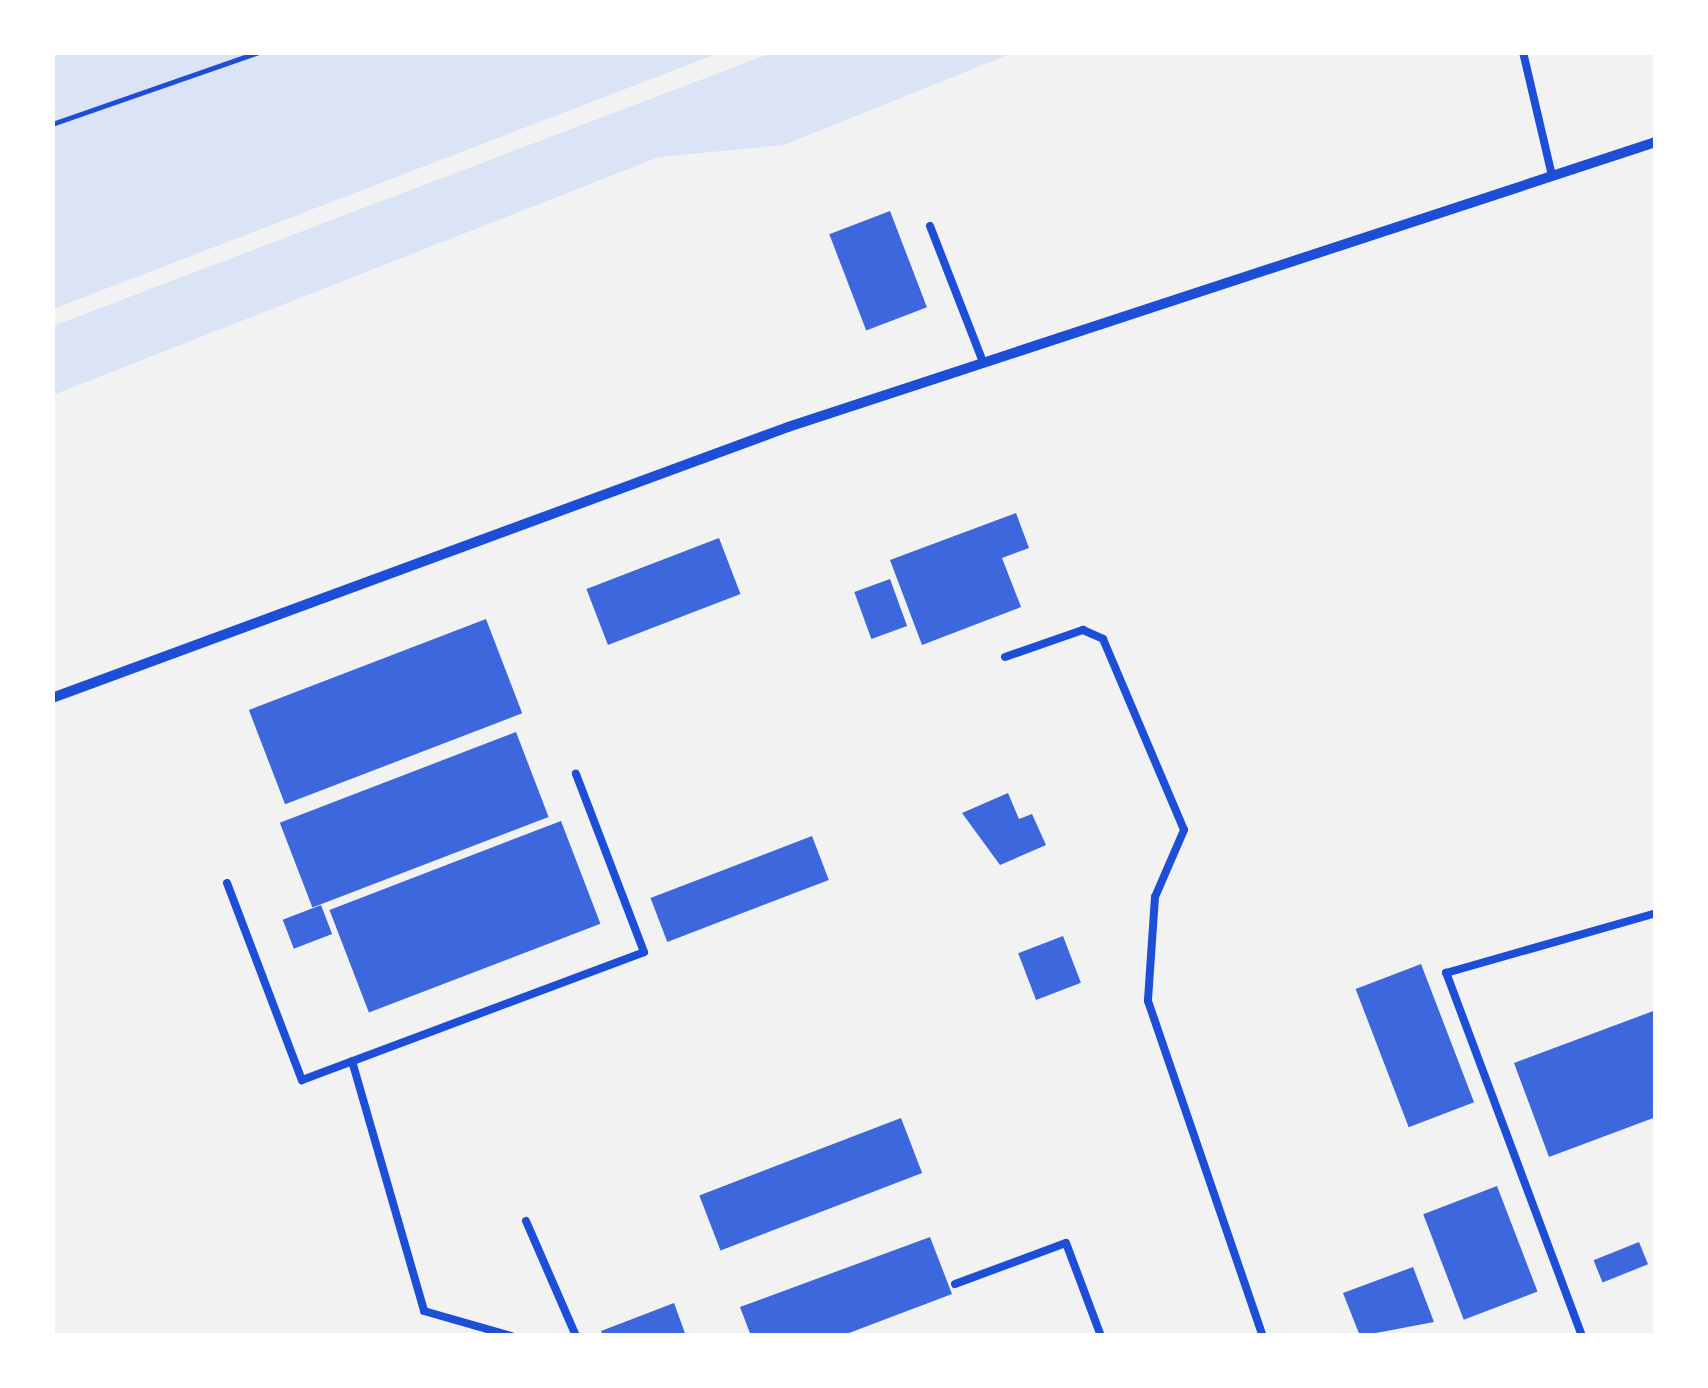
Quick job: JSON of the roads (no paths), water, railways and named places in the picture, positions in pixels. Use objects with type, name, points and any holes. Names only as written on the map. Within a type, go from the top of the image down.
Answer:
[{"type":"street","points":[[52,698],[983,362],[1656,142]]},
{"type":"lane","points":[[1523,52],[1552,176]]},
{"type":"lane","points":[[930,226],[983,362]]},
{"type":"lane","points":[[1005,657],[1083,630],[1103,639],[1184,830],[1155,897],[1148,1001],[1263,1336]]},
{"type":"lane","points":[[227,883],[302,1080],[644,952],[576,774]]},
{"type":"lane","points":[[1582,1336],[1446,973],[1656,912]]},
{"type":"lane","points":[[352,1062],[424,1311],[510,1336]]},
{"type":"lane","points":[[526,1221],[576,1336]]},
{"type":"lane","points":[[954,1284],[1066,1243],[1101,1336]]}]
